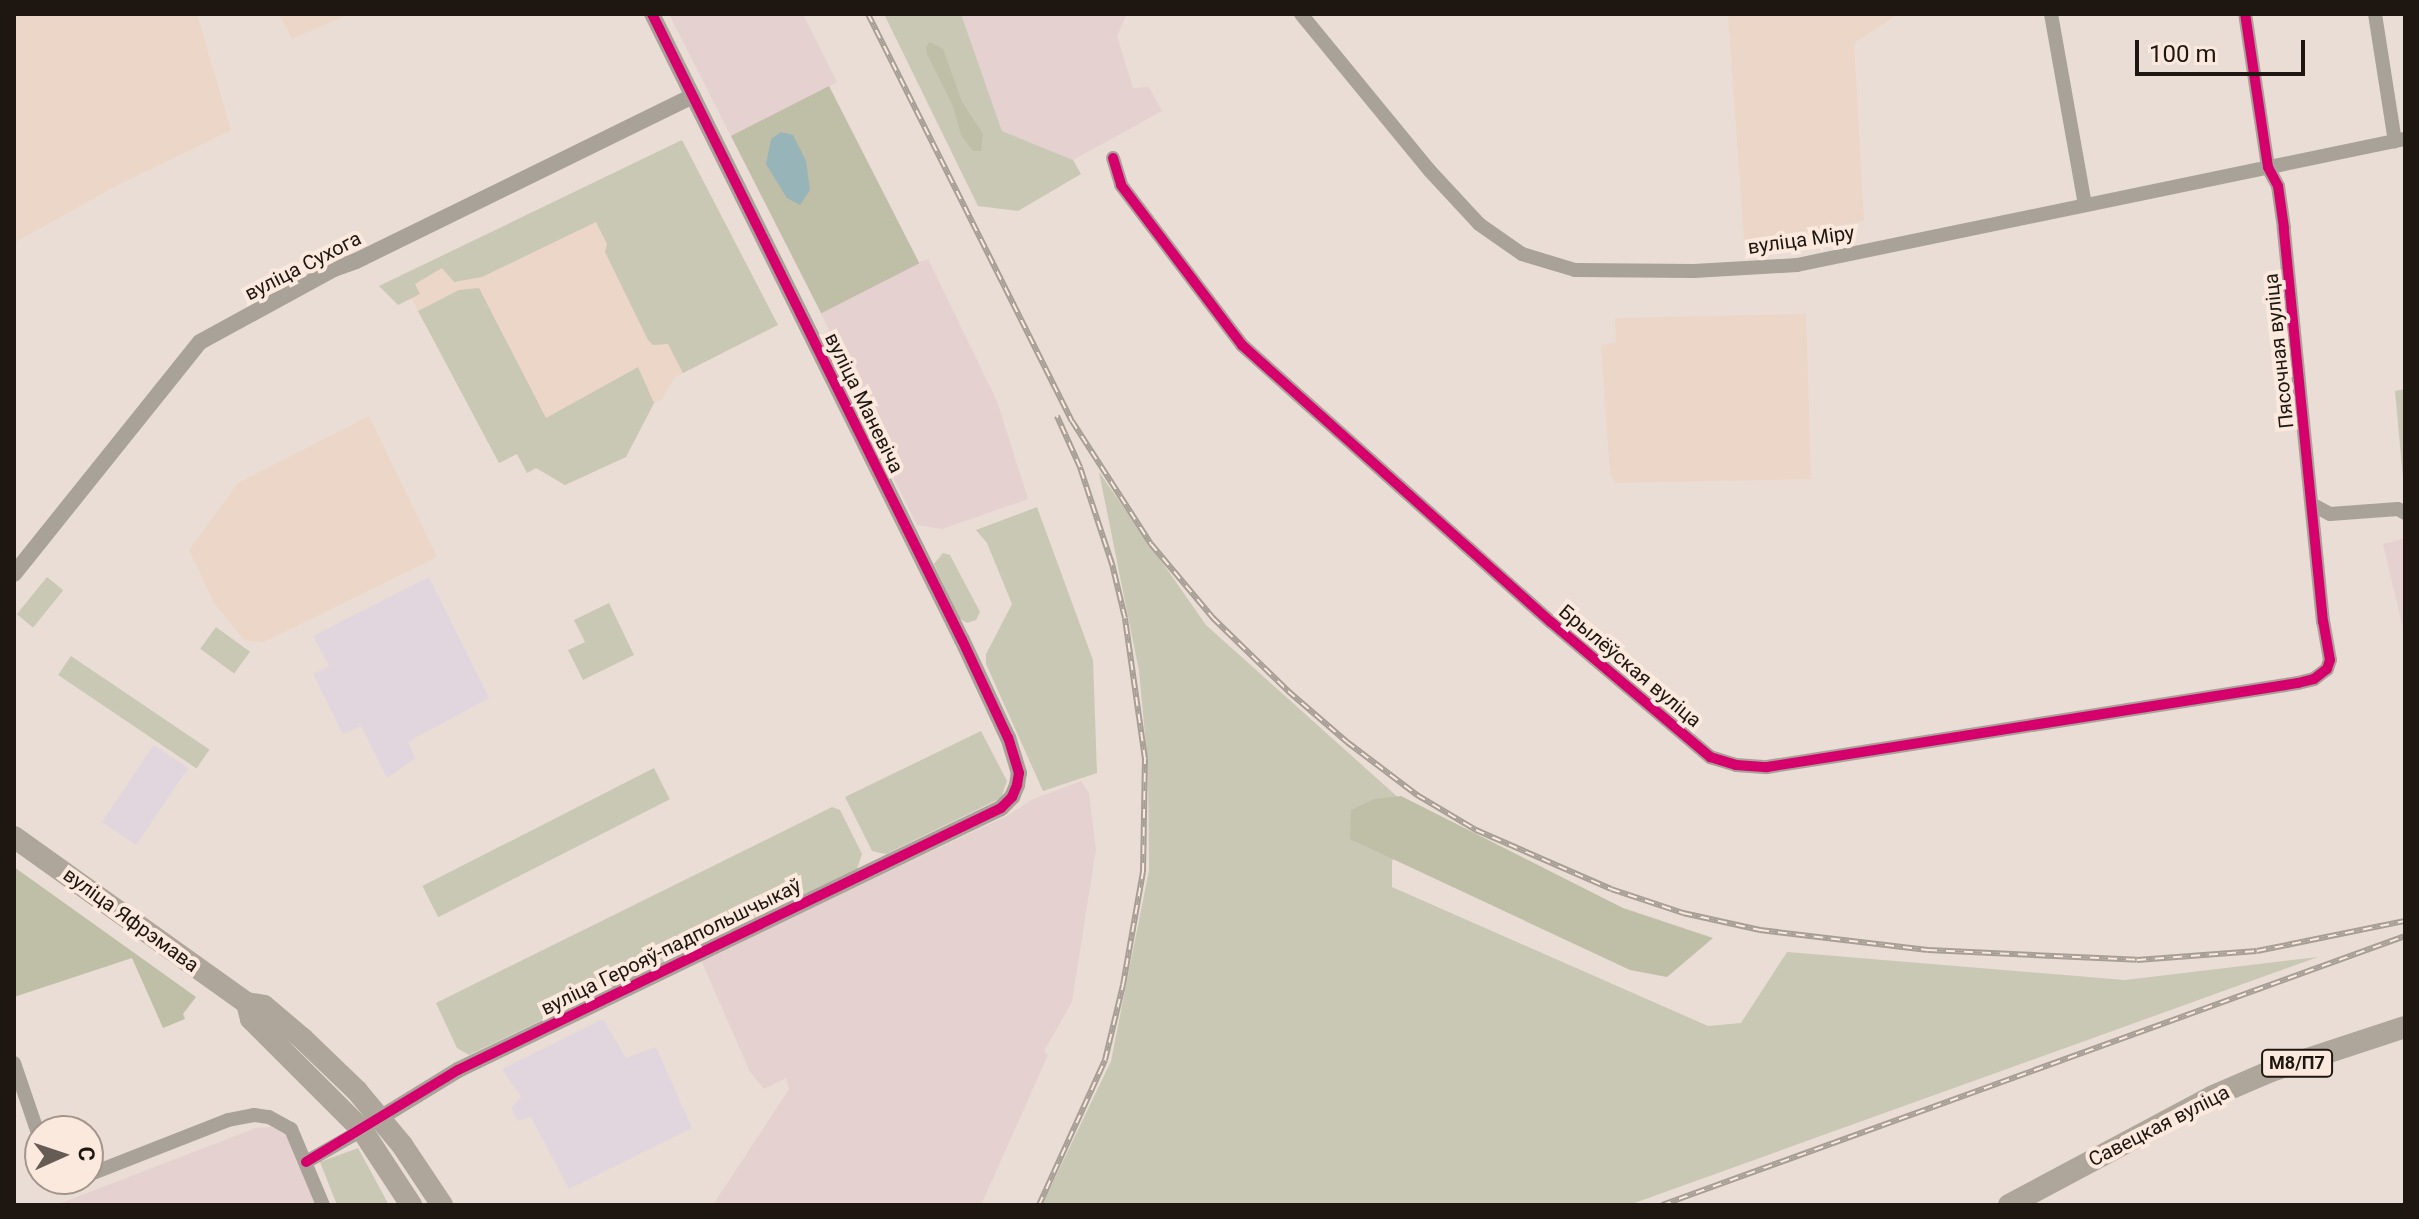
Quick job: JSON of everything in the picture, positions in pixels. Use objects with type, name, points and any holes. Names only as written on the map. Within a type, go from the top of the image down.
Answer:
[{"type":"main road","name":"вуліца Яфрэмава","points":[[14,837],[247,1003],[264,1006],[303,1039],[357,1091],[411,1205]]},
{"type":"main road","name":"Савецкая вуліца","points":[[2009,1205],[2213,1096],[2271,1071],[2405,1027]]},
{"type":"main road","name":"вуліца Яфрэмава","points":[[370,1124],[402,1145],[442,1205]]},
{"type":"street","name":"вуліца Маневіча","points":[[652,14],[1008,738],[1019,773],[1012,797],[1001,808]]},
{"type":"street","name":"вуліца Міру","points":[[1301,14],[1461,206],[1511,248],[1553,265],[1593,271],[1797,265],[2400,140]]},
{"type":"street","points":[[2051,14],[2085,205]]},
{"type":"street","name":"Пясочная вуліца","points":[[2245,14],[2268,167],[2278,186],[2284,228],[2330,660],[2321,676],[2314,679]]},
{"type":"street","points":[[2375,14],[2400,140]]},
{"type":"street","name":"вуліца Сухога","points":[[14,574],[200,342],[334,269],[693,96]]},
{"type":"street","name":"Брылёўская вуліца","points":[[1113,158],[1121,185],[1242,345],[1551,622],[1720,762],[1767,767],[2314,679]]},
{"type":"street","points":[[2313,505],[2330,514],[2398,509],[2405,513]]},
{"type":"street","name":"вуліца Герояў-падпольшчыкаў","points":[[370,1124],[458,1070],[1001,808]]},
{"type":"street","points":[[14,1063],[32,1115]]},
{"type":"street","points":[[104,1169],[228,1120],[254,1115],[269,1117],[291,1129],[323,1205]]},
{"type":"street","points":[[306,1162],[370,1124]]},
{"type":"shaded area","points":[[14,14],[197,14],[231,130],[112,188],[14,243]]},
{"type":"shaded area","points":[[279,14],[349,14],[292,39]]},
{"type":"shaded area","points":[[669,14],[803,14],[837,82],[829,87],[919,262],[928,259],[997,401],[1028,499],[942,529],[917,525],[825,341],[830,332]]},
{"type":"shaded area","points":[[961,14],[1127,14],[1117,36],[1133,88],[1149,87],[1162,111],[1073,160],[1002,131]]},
{"type":"shaded area","points":[[1728,14],[1899,14],[1854,43],[1864,221],[1744,242]]},
{"type":"shaded area","points":[[682,140],[778,325],[675,377],[662,399],[654,403],[626,457],[565,485],[536,468],[527,473],[517,454],[499,463],[400,277]]},
{"type":"shaded area","points":[[1806,314],[1811,479],[1616,483],[1610,475],[1601,345],[1616,343],[1615,318]]},
{"type":"shaded area","points":[[369,416],[437,557],[264,642],[244,640],[214,603],[189,550],[238,483]]},
{"type":"shaded area","points":[[2405,538],[2405,637],[2383,544]]},
{"type":"shaded area","points":[[429,577],[489,698],[408,742],[415,758],[387,778],[361,726],[343,734],[313,674],[329,666],[313,636]]},
{"type":"shaded area","points":[[154,745],[188,768],[136,845],[102,822]]},
{"type":"shaded area","points":[[1081,781],[1089,793],[1096,849],[1072,1002],[1044,1051],[1048,1055],[981,1205],[713,1205],[789,1089],[786,1078],[764,1089],[750,1072],[701,960],[1009,815],[1031,800]]},
{"type":"shaded area","points":[[603,1019],[626,1058],[656,1047],[692,1128],[569,1189],[531,1117],[518,1121],[511,1108],[521,1097],[502,1069]]},
{"type":"shaded area","points":[[272,1127],[289,1135],[317,1205],[56,1205],[82,1195],[104,1195],[104,1187],[256,1128]]},
{"type":"green space","points":[[884,14],[961,14],[1002,131],[1073,160],[1081,174],[1018,211],[978,206]]},
{"type":"green space","points":[[930,42],[943,49],[962,102],[983,134],[981,151],[973,151],[961,135],[953,106],[927,54],[926,47]]},
{"type":"green space","points":[[829,86],[919,263],[821,313],[731,136]]},
{"type":"green space","points":[[682,140],[778,325],[683,373],[668,344],[653,345],[648,340],[605,252],[607,244],[596,222],[482,277],[454,282],[442,268],[415,284],[420,294],[398,305],[379,286]]},
{"type":"green space","points":[[479,288],[546,418],[638,367],[654,403],[626,457],[565,485],[536,468],[527,473],[517,454],[499,463],[418,311],[459,290]]},
{"type":"green space","points":[[2405,389],[2405,500],[2395,391]]},
{"type":"green space","points":[[1099,472],[1206,625],[1411,809],[1392,862],[1392,887],[1708,1026],[1741,1023],[1787,952],[2125,980],[2318,957],[1629,1205],[1042,1205],[1111,1061],[1149,870],[1148,767],[1139,671]]},
{"type":"green space","points":[[1037,507],[1093,660],[1097,773],[1043,791],[986,664],[986,654],[1012,604],[987,543],[976,530]]},
{"type":"green space","points":[[943,553],[950,555],[980,612],[976,620],[967,623],[960,619],[934,564]]},
{"type":"green space","points":[[47,577],[63,590],[33,628],[17,614]]},
{"type":"green space","points":[[609,603],[634,655],[583,680],[568,650],[585,642],[574,620]]},
{"type":"green space","points":[[216,627],[250,652],[234,674],[200,649]]},
{"type":"green space","points":[[71,656],[209,749],[197,768],[58,675]]},
{"type":"green space","points":[[981,731],[1007,781],[1001,798],[886,854],[872,851],[845,797]]},
{"type":"green space","points":[[654,768],[670,799],[438,917],[422,886]]},
{"type":"green space","points":[[1401,796],[1623,908],[1713,938],[1667,977],[1630,970],[1350,839],[1351,810],[1374,799]]},
{"type":"green space","points":[[832,807],[840,810],[862,854],[857,869],[469,1055],[457,1048],[436,1003]]},
{"type":"green space","points":[[14,867],[196,997],[183,1014],[185,1019],[163,1028],[132,958],[14,997]]},
{"type":"green space","points":[[358,1148],[389,1205],[337,1205],[320,1162]]},
{"type":"water","points":[[781,132],[793,135],[806,161],[810,190],[800,205],[787,198],[766,164],[771,139]]},
{"type":"railway","points":[[868,14],[1072,421],[1151,544],[1213,618],[1288,691],[1347,742],[1417,795],[1476,830],[1611,889],[1683,913],[1760,930],[1928,950],[2137,960],[2257,951],[2405,921]]},
{"type":"railway","points":[[1039,1205],[1105,1060],[1123,985],[1143,872],[1145,759],[1125,618],[1112,564],[1080,467],[1057,416]]},
{"type":"railway","points":[[1662,1205],[2405,936]]},
{"type":"cycle path","points":[[306,1162],[458,1070],[1001,808],[1012,797],[1017,785],[1019,773],[1008,738],[962,640],[652,14]]},
{"type":"cycle path","points":[[1113,158],[1121,185],[1242,345],[1551,622],[1710,757],[1736,765],[1767,767],[2298,683],[2314,679],[2327,669],[2330,660],[2323,622],[2284,228],[2278,186],[2268,167],[2245,14]]}]
